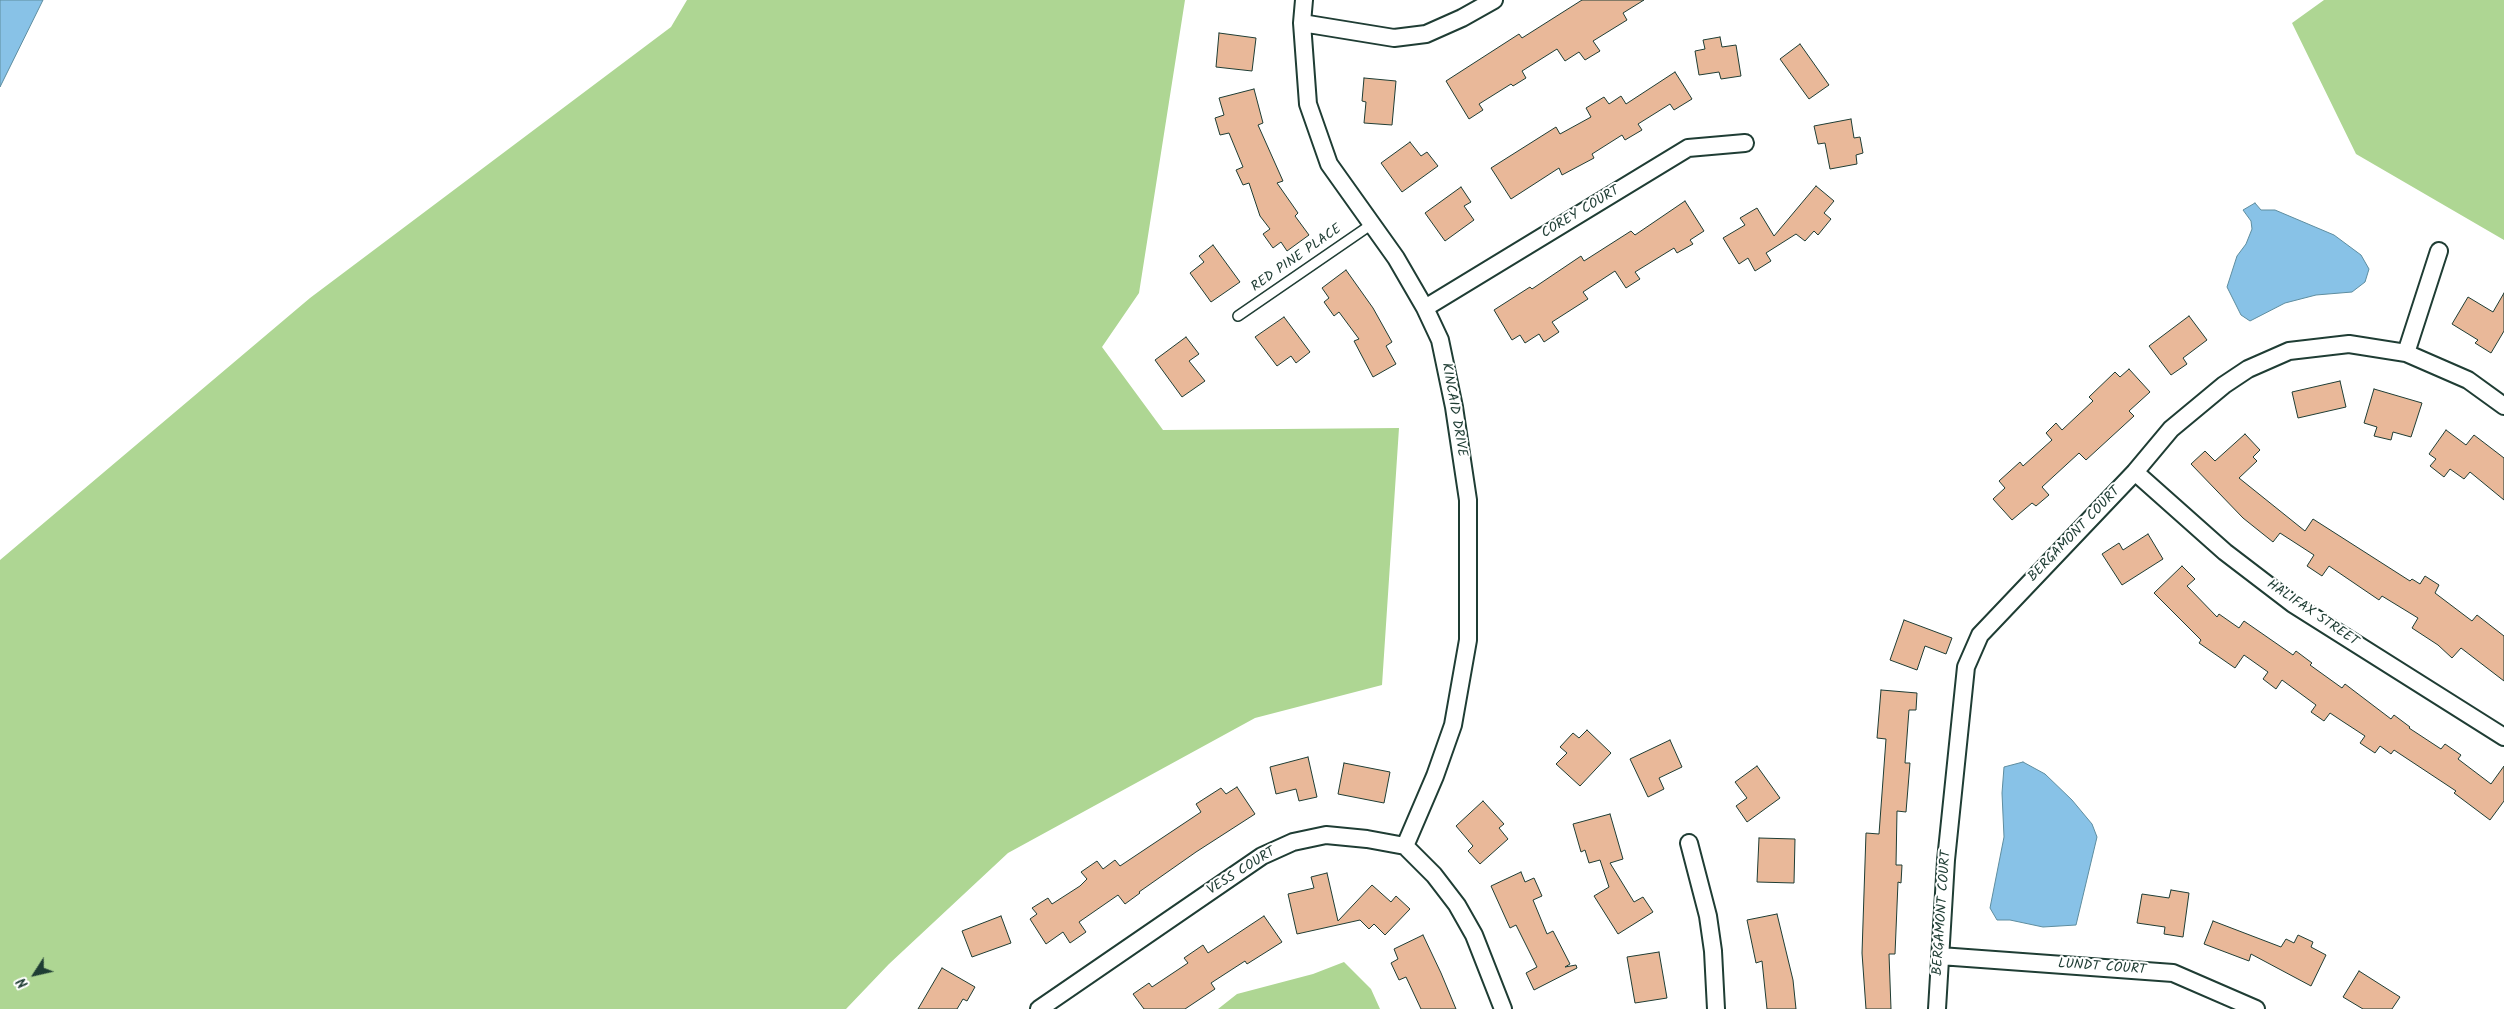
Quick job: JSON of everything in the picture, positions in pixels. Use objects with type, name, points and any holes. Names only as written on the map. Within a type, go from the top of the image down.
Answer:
[{"type":"street","name":"KINCAID DRIVE","points":[[1304,0],[1302,23],[1308,104],[1329,164],[1396,258],[1425,308],[1440,340],[1454,407],[1468,500],[1468,640],[1453,725],[1435,776],[1405,846]]},
{"type":"street","points":[[1302,23],[1394,38],[1426,34],[1462,18],[1494,0]]},
{"type":"street","name":"COREY COURT","points":[[1425,308],[1688,148],[1745,143]]},
{"type":"street","points":[[2406,353],[2439,251]]},
{"type":"street","name":"BERGAMONT COURT","points":[[1937,1009],[1946,860],[1966,667],[1980,635],[2135,472],[2171,429],[2224,385],[2248,369],[2289,352],[2348,344],[2406,353],[2468,380],[2504,406]]},
{"type":"street","name":"HALIFAX STREET","points":[[2135,472],[2224,552],[2293,604],[2504,737]]},
{"type":"street","name":"VESS COURT","points":[[1039,1009],[1262,856],[1285,846],[1326,835],[1367,839],[1405,846]]},
{"type":"street","points":[[1689,843],[1708,916],[1713,951],[1716,1009]]},
{"type":"street","points":[[1405,846],[1434,875],[1457,905],[1474,935],[1503,1009]]},
{"type":"street","name":"LUNDT COURT","points":[[1940,956],[2173,973],[2256,1009]]},
{"type":"lane","name":"RED PINE PLACE","points":[[1238,316],[1372,224]]},
{"type":"green space","points":[[687,0],[1185,0],[1139,293],[1102,347],[1163,430],[1399,428],[1382,685],[1255,718],[1008,853],[889,964],[846,1009],[0,1009],[0,560],[310,298],[671,27]]},
{"type":"green space","points":[[2324,0],[2504,0],[2504,240],[2356,154],[2292,23]]},
{"type":"green space","points":[[1344,962],[1371,989],[1380,1009],[1218,1009],[1237,994],[1313,974]]},
{"type":"water","points":[[0,0],[43,0],[0,87]]},
{"type":"water","points":[[2255,203],[2261,210],[2275,210],[2334,235],[2361,255],[2369,269],[2365,282],[2352,292],[2316,295],[2285,303],[2250,321],[2241,315],[2227,287],[2237,256],[2246,244],[2252,229],[2251,221],[2243,210]]},
{"type":"water","points":[[2023,762],[2045,774],[2072,800],[2092,824],[2097,837],[2076,925],[2043,927],[2010,920],[1997,920],[1990,908],[2004,837],[2002,793],[2004,767]]},
{"type":"building","points":[[1582,0],[1644,0],[1623,13],[1627,20],[1593,41],[1600,51],[1585,60],[1579,52],[1565,61],[1557,49],[1522,71],[1526,78],[1513,86],[1511,84],[1479,104],[1483,110],[1469,119],[1446,81],[1519,34],[1522,38]]},
{"type":"building","points":[[1219,33],[1256,38],[1252,71],[1216,67]]},
{"type":"building","points":[[1720,37],[1722,47],[1736,45],[1741,76],[1721,79],[1719,72],[1699,75],[1695,51],[1705,49],[1703,40]]},
{"type":"building","points":[[1800,44],[1829,85],[1809,99],[1780,59]]},
{"type":"building","points":[[1675,72],[1692,99],[1674,110],[1670,104],[1638,124],[1642,130],[1625,140],[1622,135],[1592,154],[1594,158],[1562,175],[1559,168],[1511,199],[1491,168],[1556,127],[1560,134],[1591,117],[1586,108],[1604,97],[1609,104],[1621,96],[1626,104]]},
{"type":"building","points":[[1364,78],[1396,81],[1392,125],[1364,123],[1366,102],[1362,101]]},
{"type":"building","points":[[1254,89],[1263,123],[1258,125],[1283,181],[1277,183],[1298,213],[1295,216],[1309,235],[1287,251],[1281,242],[1273,248],[1263,234],[1270,229],[1260,216],[1249,183],[1243,185],[1236,170],[1243,167],[1229,133],[1220,135],[1215,118],[1224,115],[1219,98]]},
{"type":"building","points":[[1851,119],[1854,138],[1860,137],[1863,153],[1856,155],[1857,164],[1830,169],[1825,143],[1818,144],[1814,126]]},
{"type":"building","points":[[1410,142],[1421,156],[1427,152],[1438,166],[1402,192],[1381,163]]},
{"type":"building","points":[[1816,186],[1834,201],[1824,213],[1831,219],[1818,235],[1814,231],[1805,241],[1796,234],[1766,253],[1771,261],[1755,271],[1748,258],[1739,264],[1723,238],[1745,225],[1740,218],[1757,208],[1774,236]]},
{"type":"building","points":[[1461,187],[1471,202],[1464,206],[1474,220],[1445,241],[1425,213]]},
{"type":"building","points":[[1685,201],[1704,231],[1690,240],[1693,244],[1677,253],[1674,248],[1635,272],[1640,279],[1626,288],[1615,271],[1583,292],[1588,299],[1552,322],[1559,332],[1544,342],[1539,334],[1525,343],[1520,335],[1512,340],[1494,310],[1530,287],[1532,289],[1581,256],[1584,261],[1631,231],[1635,235]]},
{"type":"building","points":[[1213,245],[1240,282],[1211,302],[1190,273],[1204,262],[1199,256]]},
{"type":"building","points":[[1346,270],[1373,308],[1392,342],[1386,346],[1396,364],[1373,377],[1354,341],[1359,339],[1339,312],[1334,316],[1324,302],[1329,298],[1322,288]]},
{"type":"building","points":[[2504,293],[2504,331],[2491,353],[2475,343],[2478,340],[2452,324],[2468,297],[2493,312]]},
{"type":"building","points":[[2189,316],[2207,340],[2183,358],[2187,364],[2171,375],[2149,346]]},
{"type":"building","points":[[1284,317],[1310,352],[1296,363],[1291,356],[1277,366],[1255,337]]},
{"type":"building","points":[[1186,337],[1199,354],[1189,361],[1205,381],[1182,397],[1155,360]]},
{"type":"building","points":[[2129,369],[2150,392],[2129,411],[2134,416],[2086,460],[2079,453],[2042,487],[2049,495],[2036,506],[2032,503],[2012,520],[1993,499],[2005,488],[1999,481],[2020,462],[2023,466],[2052,440],[2046,433],[2056,423],[2062,430],[2093,401],[2089,397],[2115,372],[2120,377]]},
{"type":"building","points":[[2340,381],[2346,407],[2298,418],[2292,392]]},
{"type":"building","points":[[2374,389],[2422,403],[2411,437],[2393,432],[2391,440],[2374,436],[2377,427],[2364,423]]},
{"type":"building","points":[[2446,430],[2466,445],[2474,435],[2504,458],[2504,500],[2470,472],[2464,479],[2450,469],[2444,477],[2430,466],[2436,459],[2429,454]]},
{"type":"building","points":[[2245,434],[2260,450],[2253,457],[2257,461],[2239,478],[2305,531],[2313,519],[2410,581],[2412,579],[2420,584],[2425,576],[2439,585],[2435,593],[2472,621],[2477,615],[2504,636],[2504,681],[2461,648],[2452,658],[2438,645],[2412,628],[2418,618],[2382,596],[2379,600],[2329,566],[2322,576],[2307,566],[2314,555],[2280,533],[2273,542],[2243,518],[2191,464],[2205,451],[2215,461]]},
{"type":"building","points":[[2148,534],[2163,559],[2122,585],[2102,554],[2119,543],[2123,550]]},
{"type":"building","points":[[2182,566],[2195,579],[2187,586],[2217,617],[2219,614],[2239,628],[2244,621],[2293,655],[2296,651],[2312,663],[2310,665],[2342,688],[2345,684],[2391,719],[2394,715],[2409,728],[2441,749],[2445,744],[2461,755],[2458,759],[2491,784],[2504,766],[2504,801],[2490,820],[2454,793],[2456,791],[2394,750],[2391,754],[2380,746],[2375,753],[2360,743],[2365,736],[2330,713],[2324,721],[2311,712],[2316,705],[2282,680],[2276,689],[2263,679],[2268,672],[2244,655],[2235,668],[2199,643],[2201,640],[2154,593]]},
{"type":"building","points":[[1904,620],[1952,638],[1946,654],[1925,646],[1917,670],[1890,660]]},
{"type":"building","points":[[1881,690],[1917,693],[1916,710],[1909,710],[1905,763],[1910,763],[1906,812],[1897,811],[1896,865],[1902,865],[1901,883],[1898,882],[1895,954],[1889,954],[1891,1009],[1866,1009],[1862,953],[1866,833],[1879,834],[1886,739],[1877,738]]},
{"type":"building","points":[[1587,730],[1611,753],[1580,786],[1556,764],[1567,753],[1560,747],[1573,733],[1579,738]]},
{"type":"building","points":[[1670,740],[1682,767],[1659,778],[1664,789],[1648,797],[1630,759]]},
{"type":"building","points":[[1308,757],[1317,797],[1299,801],[1296,789],[1276,794],[1270,767]]},
{"type":"building","points":[[1344,763],[1390,772],[1384,803],[1338,794]]},
{"type":"building","points":[[1757,766],[1780,798],[1747,822],[1736,806],[1747,798],[1735,782]]},
{"type":"building","points":[[1237,787],[1255,814],[1196,852],[1125,904],[1118,895],[1079,922],[1086,932],[1070,943],[1063,932],[1046,944],[1030,919],[1037,914],[1032,908],[1048,898],[1052,904],[1080,886],[1087,879],[1081,872],[1097,861],[1103,869],[1115,860],[1120,866],[1201,812],[1196,804],[1221,788],[1226,794]]},
{"type":"building","points":[[1483,801],[1504,824],[1499,828],[1508,839],[1480,864],[1468,851],[1473,846],[1456,826]]},
{"type":"building","points":[[1610,814],[1623,859],[1610,863],[1634,902],[1643,897],[1653,912],[1618,934],[1594,896],[1609,887],[1600,860],[1589,863],[1585,850],[1581,852],[1573,824]]},
{"type":"building","points":[[1759,838],[1795,839],[1794,883],[1757,882]]},
{"type":"building","points":[[1521,872],[1525,882],[1534,878],[1542,896],[1533,900],[1547,934],[1553,931],[1570,964],[1565,967],[1576,965],[1577,968],[1534,990],[1526,973],[1537,967],[1516,925],[1510,928],[1491,886]]},
{"type":"building","points":[[1327,873],[1338,921],[1372,885],[1391,902],[1396,896],[1410,909],[1385,935],[1374,924],[1369,929],[1360,920],[1297,934],[1288,894],[1314,888],[1311,877]]},
{"type":"building","points":[[2171,890],[2189,893],[2183,937],[2164,934],[2165,927],[2137,923],[2142,894],[2169,898]]},
{"type":"building","points":[[1777,914],[1793,980],[1796,1009],[1767,1009],[1762,961],[1756,963],[1747,920]]},
{"type":"building","points":[[1001,916],[1011,943],[972,957],[962,931]]},
{"type":"building","points":[[1264,916],[1282,942],[1247,964],[1245,961],[1211,983],[1215,989],[1185,1009],[1144,1009],[1133,994],[1149,983],[1152,987],[1188,963],[1184,958],[1203,945],[1208,953]]},
{"type":"building","points":[[2213,921],[2281,947],[2286,939],[2294,943],[2298,935],[2313,942],[2311,947],[2326,955],[2311,986],[2251,954],[2249,961],[2204,944]]},
{"type":"building","points":[[1423,935],[1456,1009],[1421,1009],[1406,977],[1399,980],[1391,963],[1398,959],[1394,949]]},
{"type":"building","points":[[1659,952],[1667,998],[1635,1003],[1627,957]]},
{"type":"building","points":[[942,968],[975,987],[967,1001],[963,999],[957,1009],[918,1009]]},
{"type":"building","points":[[2359,971],[2400,997],[2392,1009],[2363,1009],[2343,997]]}]
